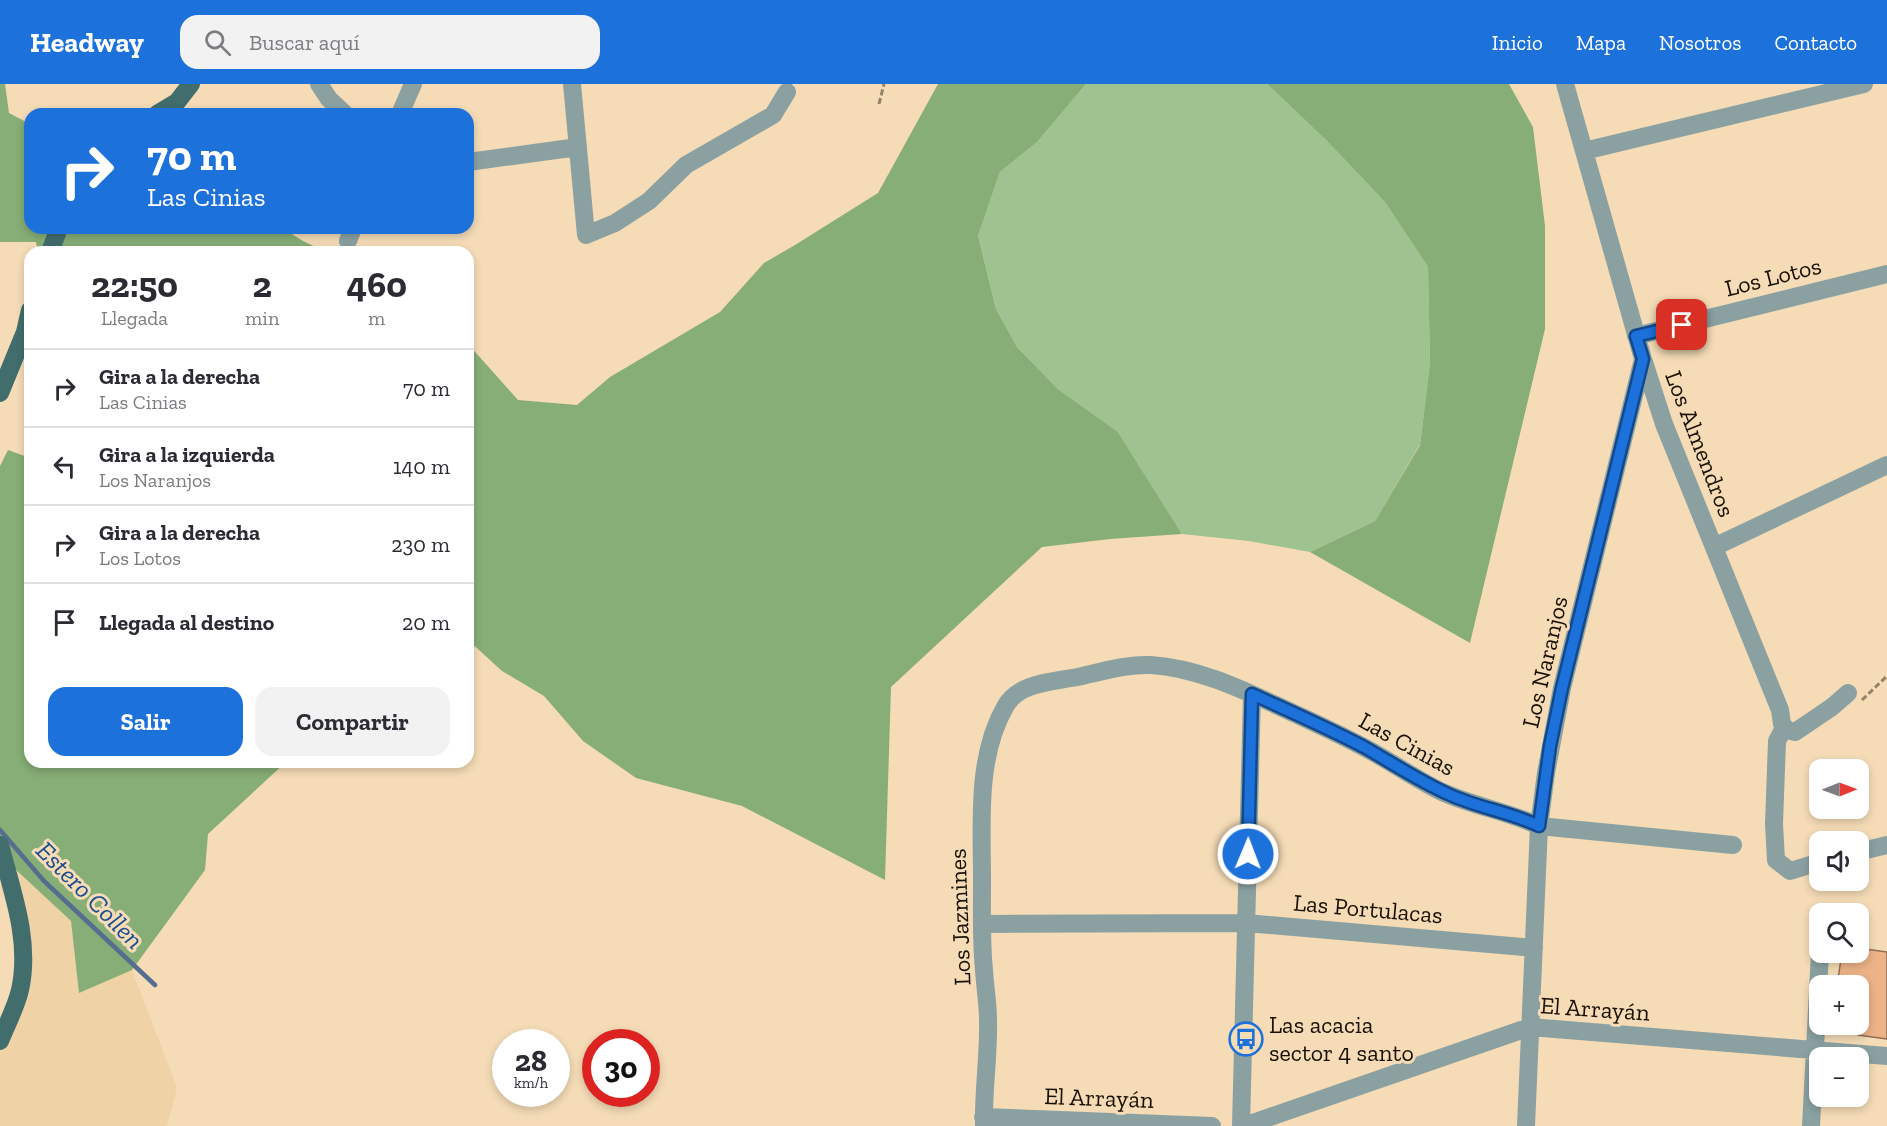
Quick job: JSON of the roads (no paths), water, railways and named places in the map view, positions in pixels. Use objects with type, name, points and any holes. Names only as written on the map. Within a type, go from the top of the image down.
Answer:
[{"type":"main road","points":[[167,108],[177,102],[191,84]]},
{"type":"main road","points":[[0,393],[24,337]]},
{"type":"main road","points":[[0,845],[20,921],[24,962],[20,991],[0,1041]]},
{"type":"street","points":[[319,84],[339,108]]},
{"type":"street","points":[[402,108],[412,84]]},
{"type":"street","points":[[572,84],[586,235],[615,223],[649,201],[686,165],[773,115],[787,92]]},
{"type":"street","name":"Los Almendros","points":[[1565,84],[1636,336],[1664,424],[1780,710],[1784,728]]},
{"type":"street","points":[[1584,151],[1864,84]]},
{"type":"street","points":[[474,161],[578,147]]},
{"type":"street","name":"Los Lotos","points":[[1636,336],[1887,274]]},
{"type":"street","name":"Los Naranjos","points":[[1526,1126],[1539,826],[1549,755],[1562,688],[1643,359]]},
{"type":"street","points":[[1714,547],[1887,465]]},
{"type":"street","name":"Las Cinias","points":[[1004,709],[1017,693],[1055,680],[1132,666],[1149,665],[1183,670],[1252,694],[1352,741],[1420,781],[1452,796],[1539,826],[1733,845]]},
{"type":"street","points":[[1809,865],[1790,871],[1776,860],[1774,824],[1777,741],[1784,728],[1791,732],[1798,730],[1832,708],[1848,693]]},
{"type":"street","points":[[1243,1126],[1252,694]]},
{"type":"street","name":"Los Jazmines","points":[[984,1122],[988,1021],[982,924],[982,823],[984,783],[990,748],[1004,709]]},
{"type":"street","points":[[1869,849],[1887,845]]},
{"type":"street","name":"Las Portulacas","points":[[982,924],[1246,922],[1534,948]]},
{"type":"street","points":[[1815,1047],[1820,963]]},
{"type":"street","name":"El Arrayán","points":[[1243,1126],[1530,1027],[1809,1050]]},
{"type":"street","name":"El Arrayán","points":[[1869,1054],[1887,1056]]},
{"type":"street","points":[[1811,1126],[1812,1107]]},
{"type":"street","name":"El Arrayán","points":[[984,1122],[1212,1126]]},
{"type":"waterway","name":"Estero Collen","points":[[0,830],[44,881],[155,985]]},
{"type":"place","name":"Las acacia sector 4 santo","points":[[1246,1039]]}]
